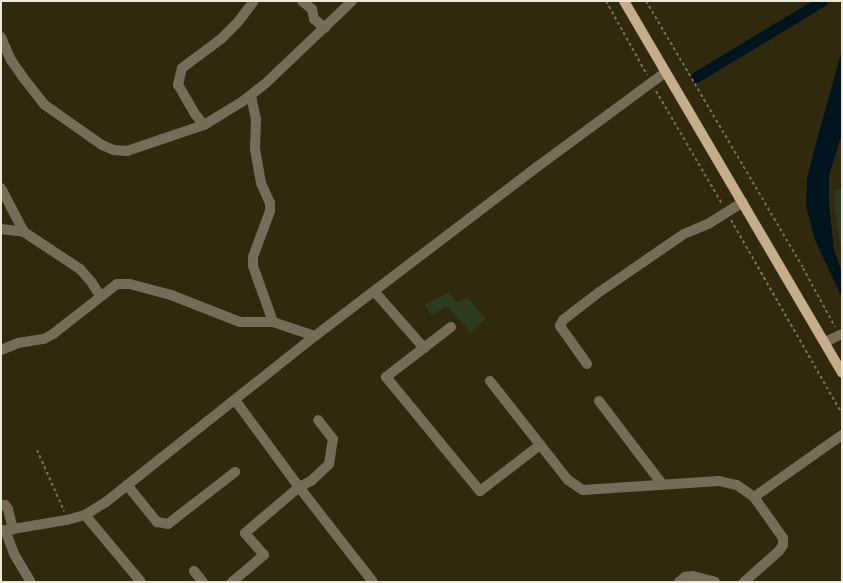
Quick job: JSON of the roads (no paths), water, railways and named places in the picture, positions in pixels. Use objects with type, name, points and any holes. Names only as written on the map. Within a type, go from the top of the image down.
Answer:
[{"type":"main road","points":[[624,1],[842,373]]},
{"type":"street","points":[[204,125],[194,114],[178,85],[182,68],[221,38],[238,22],[254,1]]},
{"type":"street","points":[[302,1],[312,9],[314,19],[325,28]]},
{"type":"street","points":[[1,37],[18,71],[45,105],[102,145],[114,150],[127,151],[204,125],[251,96],[352,1]]},
{"type":"street","points":[[6,530],[67,520],[85,514],[106,502],[315,336],[537,167],[666,72]]},
{"type":"street","points":[[251,96],[256,119],[255,149],[261,183],[270,203],[270,211],[253,257],[253,266],[273,322]]},
{"type":"street","points":[[1,188],[24,232]]},
{"type":"street","points":[[587,364],[560,326],[562,320],[602,290],[684,234],[708,224],[743,202]]},
{"type":"street","points":[[1,229],[24,232],[80,269],[92,283],[100,296]]},
{"type":"street","points":[[1,350],[18,343],[44,339],[53,334],[117,284],[130,284],[171,295],[240,322],[273,322],[315,336]]},
{"type":"street","points":[[374,291],[424,348]]},
{"type":"street","points":[[450,326],[386,377],[480,491],[540,444]]},
{"type":"street","points":[[825,342],[841,335]]},
{"type":"street","points":[[490,380],[568,480],[582,490],[719,481],[737,485],[754,497],[783,538],[783,545],[744,582]]},
{"type":"street","points":[[235,400],[372,582]]},
{"type":"street","points":[[599,401],[662,484]]},
{"type":"street","points":[[232,582],[264,555],[245,533],[299,487],[311,481],[329,464],[333,439],[318,420]]},
{"type":"street","points":[[754,497],[842,435]]},
{"type":"street","points":[[127,485],[156,522],[168,524],[235,472]]},
{"type":"street","points":[[1,505],[5,505],[8,509],[6,530],[14,554],[30,581]]},
{"type":"street","points":[[85,514],[141,582]]},
{"type":"street","points":[[194,572],[203,582]]},
{"type":"street","points":[[678,582],[685,577],[693,576],[715,582]]},
{"type":"water","points":[[842,50],[842,133],[829,176],[829,205],[834,250],[842,272],[842,298],[815,240],[806,206],[807,179]]},
{"type":"waterway","points":[[696,77],[822,1]]}]
